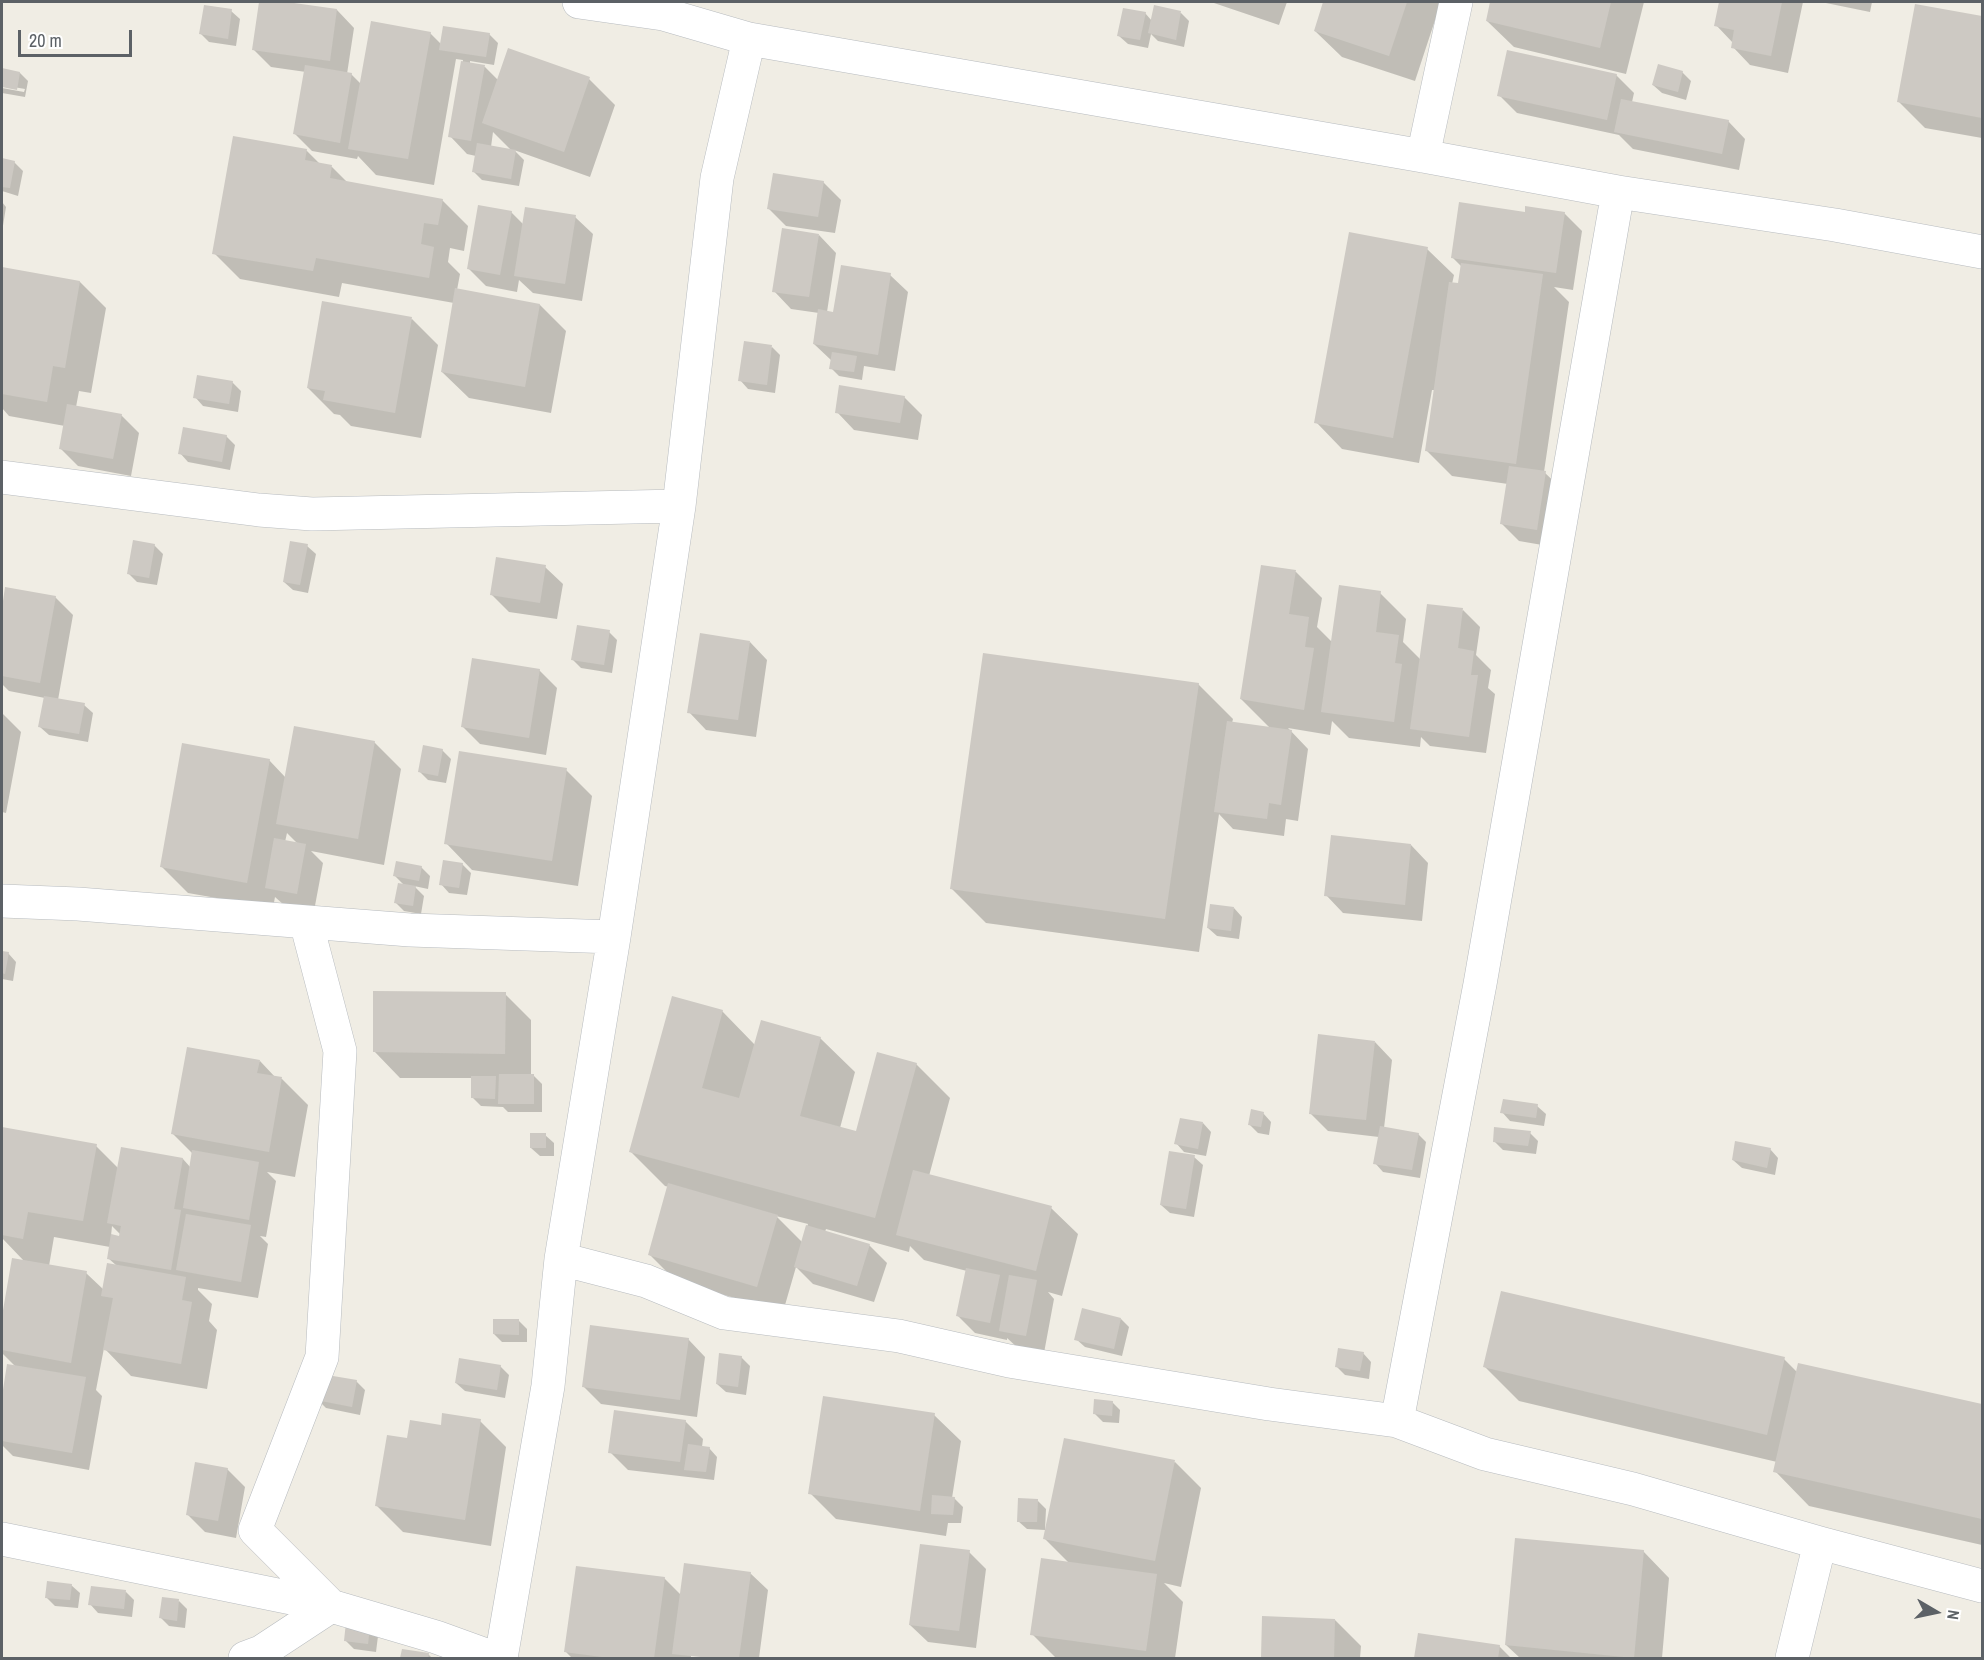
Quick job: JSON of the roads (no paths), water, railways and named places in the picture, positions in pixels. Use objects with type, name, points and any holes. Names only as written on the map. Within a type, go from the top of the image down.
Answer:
[{"type":"street","points":[[579,2],[663,14],[749,39],[1618,192],[1835,225],[1983,252]]},
{"type":"street","points":[[1423,156],[1456,2]]},
{"type":"street","points":[[501,1659],[548,1386],[561,1259],[614,937],[679,506],[717,177],[749,39]]},
{"type":"street","points":[[1397,1421],[1480,984],[1618,192]]},
{"type":"street","points":[[2,477],[259,510],[312,514],[679,506]]},
{"type":"street","points":[[3,903],[78,903],[410,930],[614,937]]},
{"type":"street","points":[[306,922],[339,1051],[322,1357],[255,1530],[331,1606]]},
{"type":"street","points":[[561,1259],[646,1281],[724,1313],[899,1336],[1009,1361],[1269,1404],[1397,1421],[1485,1454],[1633,1489],[1820,1543],[1983,1586]]},
{"type":"street","points":[[2,1539],[331,1606],[436,1637],[494,1659]]},
{"type":"street","points":[[1792,1659],[1820,1543]]},
{"type":"street","points":[[245,1659],[261,1652],[331,1606]]}]
